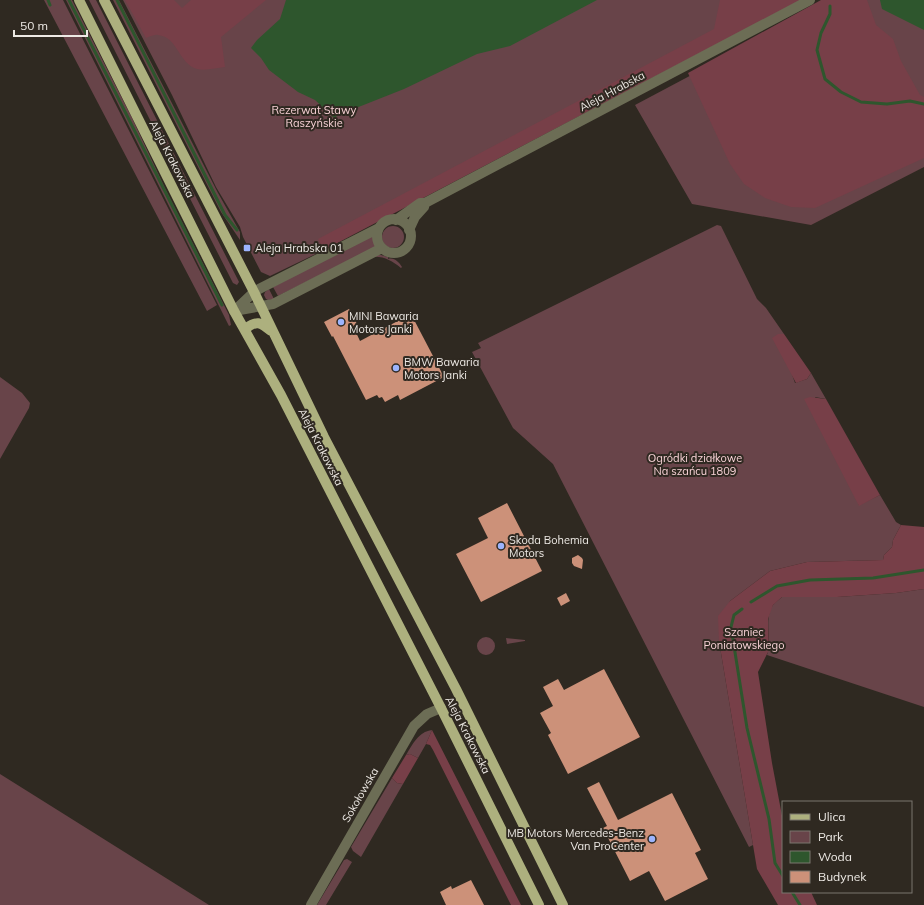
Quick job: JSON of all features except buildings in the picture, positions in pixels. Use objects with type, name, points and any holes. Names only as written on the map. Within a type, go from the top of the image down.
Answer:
[{"type":"main road","name":"Aleja Krakowska","points":[[79,0],[234,310],[281,395],[441,708],[539,905]]},
{"type":"main road","name":"Aleja Krakowska","points":[[104,0],[254,292],[324,437],[456,689],[563,905]]},
{"type":"main road","points":[[245,329],[254,324],[260,323],[273,333]]},
{"type":"street","name":"Aleja Hrabska","points":[[396,220],[420,203],[425,203],[810,0]]},
{"type":"street","name":"Aleja Hrabska","points":[[409,230],[415,217],[425,206],[425,203]]},
{"type":"street","points":[[234,310],[254,292],[379,228],[387,221],[396,220],[404,223],[409,230],[410,242],[402,251],[393,253],[382,248],[377,240],[379,228]]},
{"type":"street","points":[[234,310],[273,304],[382,248]]},
{"type":"street","name":"Sokołowska","points":[[311,905],[414,726],[428,714],[441,708]]},
{"type":"green space","points":[[44,0],[63,0],[217,305],[207,311]]},
{"type":"green space","points":[[66,0],[72,0],[132,118],[165,188],[229,315],[231,325],[229,326]]},
{"type":"green space","points":[[89,0],[96,0],[239,282],[237,285],[233,283]]},
{"type":"green space","points":[[113,0],[119,0],[218,193],[240,232],[240,240],[221,212]]},
{"type":"green space","name":"Rezerwat Stawy Raszyńskie","points":[[123,0],[796,0],[320,244],[324,250],[270,276],[261,272],[243,237],[240,227],[216,187],[172,95]]},
{"type":"green space","points":[[125,0],[174,0],[182,8],[191,0],[266,0],[221,37],[225,67],[204,70],[191,66],[170,40],[165,37],[154,35],[146,38]]},
{"type":"green space","points":[[720,0],[801,0],[324,250],[318,239],[714,29]]},
{"type":"green space","points":[[821,0],[867,0],[876,25],[893,39],[901,61],[920,95],[924,97],[924,158],[815,208],[791,207],[765,198],[744,184],[730,164],[688,73]]},
{"type":"green space","points":[[833,0],[924,0],[924,167],[811,225],[692,204],[635,105]]},
{"type":"green space","name":"Ogródki działkowe Na szańcu 1809","points":[[717,225],[721,226],[757,299],[766,308],[784,334],[778,334],[795,383],[807,379],[811,373],[826,399],[815,397],[859,505],[880,495],[896,522],[901,525],[893,540],[892,547],[884,555],[883,560],[807,562],[770,571],[730,601],[719,641],[753,845],[749,847],[553,464],[513,428],[472,352],[481,348],[478,343]]},
{"type":"green space","points":[[393,226],[401,229],[404,237],[401,245],[393,248],[385,245],[382,237],[385,229]]},
{"type":"green space","points":[[372,234],[374,235],[376,247],[278,296],[273,287]]},
{"type":"green space","points":[[375,255],[388,257],[388,259],[394,259],[402,267],[401,268],[384,258],[372,257]]},
{"type":"green space","points":[[269,289],[274,299],[268,300],[264,295]]},
{"type":"green space","points":[[778,334],[784,334],[811,373],[807,379],[796,383],[772,338]]},
{"type":"green space","points":[[0,377],[22,393],[30,403],[29,408],[0,459]]},
{"type":"green space","points":[[810,397],[826,399],[880,495],[859,506],[804,399]]},
{"type":"green space","name":"Szaniec Poniatowskiego","points":[[901,525],[924,527],[924,589],[896,593],[837,597],[782,597],[773,605],[768,619],[769,650],[758,672],[782,816],[782,893],[811,893],[817,905],[778,905],[757,869],[719,641],[718,616],[730,601],[770,571],[807,562],[883,560],[884,555],[892,547],[893,540]]},
{"type":"green space","points":[[924,589],[924,707],[767,655],[769,649],[768,623],[770,611],[774,604],[782,597],[837,597],[896,593]]},
{"type":"green space","points":[[482,637],[490,637],[495,642],[493,653],[490,655],[482,655],[477,650],[477,642]]},
{"type":"green space","points":[[506,638],[525,640],[525,641],[507,644]]},
{"type":"green space","points":[[432,730],[418,758],[410,754],[406,755],[419,736]]},
{"type":"green space","points":[[432,730],[521,905],[511,905],[433,750],[430,745],[426,744]]},
{"type":"green space","points":[[410,754],[418,758],[403,784],[397,783],[392,778],[406,755]]},
{"type":"green space","points":[[0,774],[209,905],[0,905]]},
{"type":"green space","points":[[392,778],[397,783],[403,784],[361,857],[353,851],[351,847]]},
{"type":"green space","points":[[347,859],[352,862],[326,905],[317,905],[344,860]]},
{"type":"water","points":[[286,0],[597,0],[510,46],[477,54],[404,89],[345,111],[334,118],[315,100],[298,92],[269,70],[261,58],[251,48],[257,40],[280,19]]},
{"type":"water","points":[[880,0],[924,0],[924,30],[882,9]]},
{"type":"waterway","points":[[48,0],[50,5]]},
{"type":"waterway","points":[[69,0],[222,305]]},
{"type":"waterway","points":[[117,0],[225,215],[237,230]]},
{"type":"waterway","points":[[830,6],[830,14],[821,33],[817,50],[825,79],[841,92],[861,102],[887,104],[910,101],[924,104]]},
{"type":"waterway","points":[[751,602],[777,586],[810,580],[873,578],[924,570]]},
{"type":"waterway","points":[[742,609],[734,615],[731,627],[747,728],[769,819],[775,863],[782,874]]},
{"type":"waterway","points":[[793,893],[800,905]]},
{"type":"place","name":"Aleja Hrabska 01","points":[[247,248]]},
{"type":"place","name":"MINI Bawaria Motors Janki","points":[[341,322]]},
{"type":"place","name":"BMW Bawaria Motors Janki","points":[[396,368]]},
{"type":"place","name":"Skoda Bohemia Motors","points":[[501,546]]},
{"type":"place","name":"MB Motors Mercedes-Benz Van ProCenter","points":[[652,839]]}]
